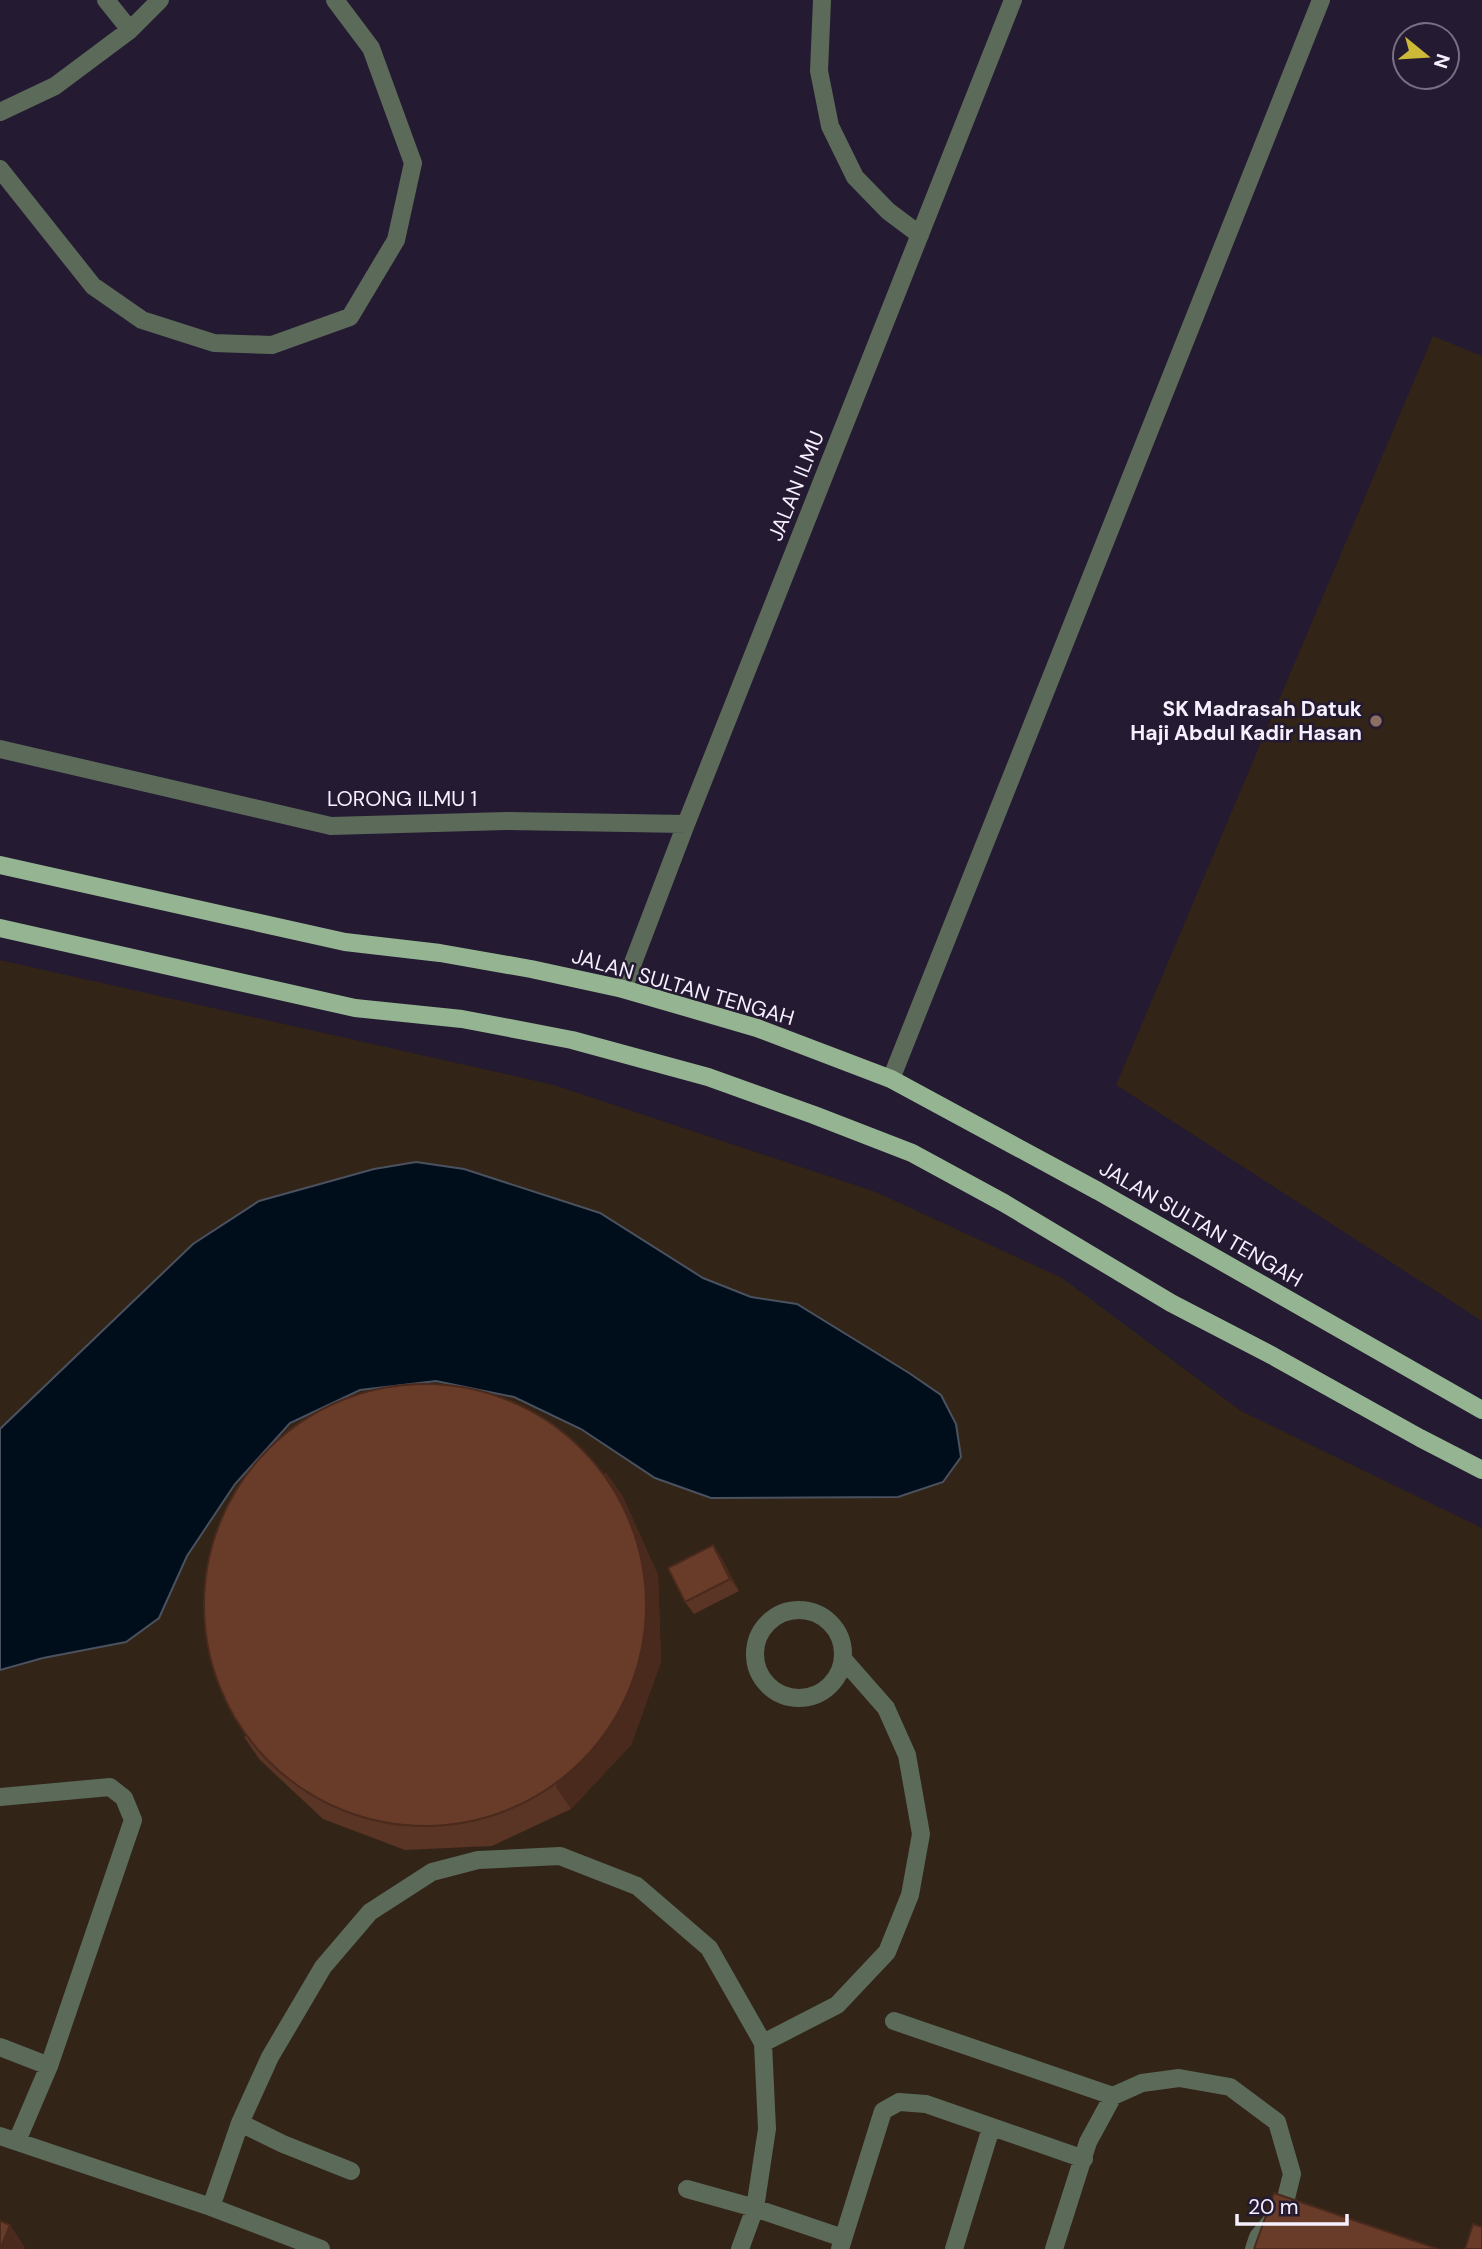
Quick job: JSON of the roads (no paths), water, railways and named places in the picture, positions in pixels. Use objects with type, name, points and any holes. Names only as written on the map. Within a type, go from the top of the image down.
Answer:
[{"type":"main road","name":"JALAN SULTAN TENGAH","points":[[0,865],[345,942],[440,953],[531,969],[623,989],[757,1027],[891,1079],[1098,1191],[1482,1410]]},
{"type":"main road","points":[[0,928],[355,1008],[462,1019],[572,1040],[708,1077],[814,1115],[912,1153],[1004,1203],[1171,1303],[1482,1470]]},
{"type":"street","points":[[106,0],[130,30]]},
{"type":"street","points":[[0,112],[55,86],[130,30],[160,0]]},
{"type":"street","points":[[0,169],[93,286],[142,320],[214,343],[272,345],[350,317],[396,240],[413,163],[371,48],[335,0]]},
{"type":"street","points":[[822,0],[819,71],[830,126],[855,177],[888,211],[920,235]]},
{"type":"street","name":"JALAN ILMU","points":[[623,989],[1013,0]]},
{"type":"street","points":[[891,1079],[1321,0]]},
{"type":"street","name":"LORONG ILMU 1","points":[[0,749],[331,826],[506,821],[686,824]]},
{"type":"street","points":[[763,2043],[837,2006],[887,1952],[910,1895],[921,1834],[907,1755],[886,1708],[843,1659],[841,1642],[833,1627],[820,1615],[804,1610],[787,1611],[772,1619],[760,1632],[755,1649],[756,1666],[764,1681],[777,1693],[793,1698],[811,1697],[826,1689],[837,1676],[843,1659]]},
{"type":"street","points":[[0,1797],[110,1787],[124,1798],[133,1820],[50,2066],[8,2138],[211,2207],[321,2249]]},
{"type":"street","points":[[211,2207],[240,2123],[270,2057],[323,1967],[370,1912],[432,1872],[478,1860],[560,1856],[637,1886],[709,1948],[763,2043],[767,2129],[755,2208],[740,2249]]},
{"type":"street","points":[[894,2021],[1113,2096]]},
{"type":"street","points":[[0,2047],[50,2066]]},
{"type":"street","points":[[1054,2249],[1088,2142],[1113,2096],[1142,2083],[1179,2078],[1230,2087],[1276,2122],[1292,2174],[1284,2206],[1258,2237],[1254,2249]]},
{"type":"street","points":[[687,2189],[755,2208],[841,2244],[883,2110],[899,2102],[926,2104],[1084,2159]]},
{"type":"street","points":[[240,2123],[283,2144],[351,2171]]},
{"type":"street","points":[[954,2249],[991,2128]]},
{"type":"water","points":[[416,1162],[464,1169],[600,1213],[703,1278],[751,1297],[797,1304],[941,1395],[956,1424],[961,1457],[943,1482],[898,1497],[711,1498],[655,1478],[581,1429],[514,1397],[436,1381],[360,1390],[290,1423],[235,1484],[187,1556],[159,1618],[126,1642],[43,1658],[0,1670],[0,1429],[193,1244],[259,1201],[374,1169]]},
{"type":"place","name":"SK Madrasah Datuk Haji Abdul Kadir Hasan","points":[[1376,721]]}]
